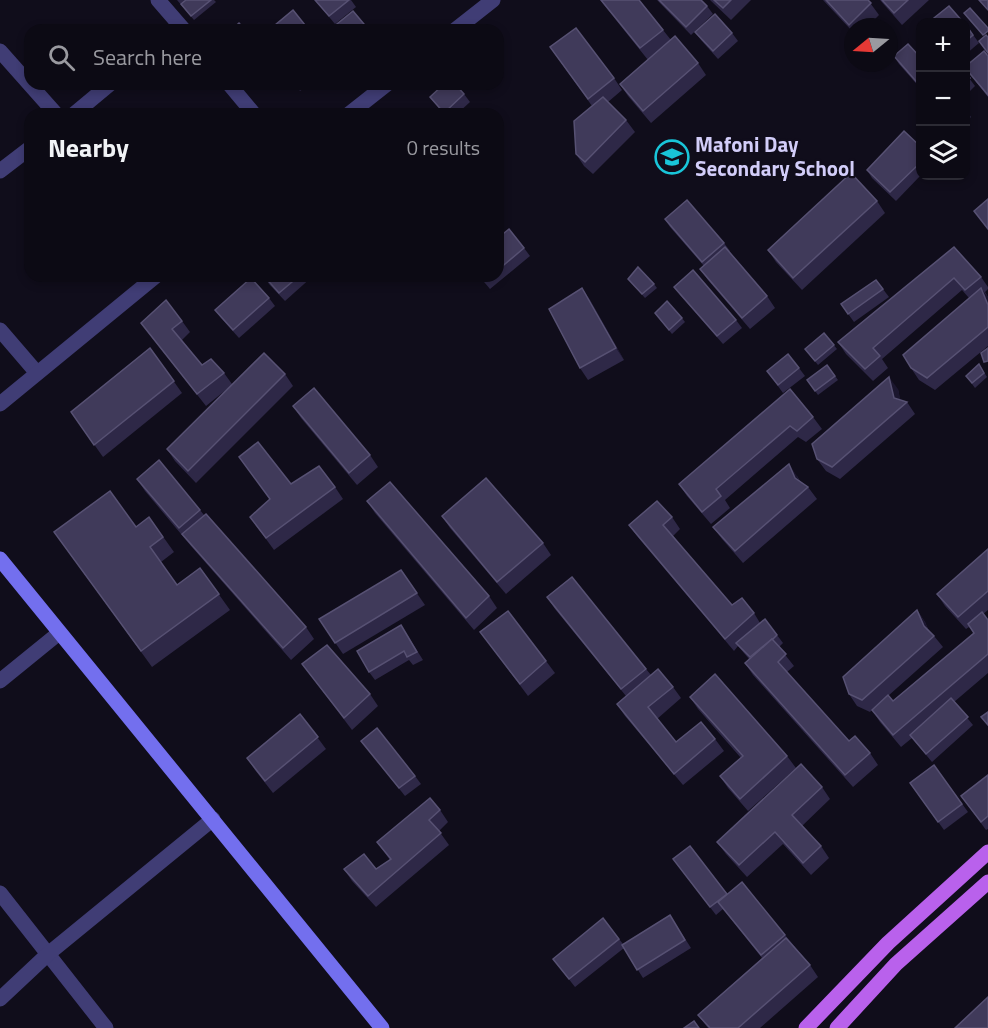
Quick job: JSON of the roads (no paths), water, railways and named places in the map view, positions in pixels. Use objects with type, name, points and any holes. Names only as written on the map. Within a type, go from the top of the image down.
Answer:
[{"type":"main road","points":[[807,1028],[888,943],[988,852]]},
{"type":"main road","points":[[837,1028],[896,964],[988,882]]},
{"type":"street","points":[[158,0],[176,24]]},
{"type":"street","points":[[463,24],[493,0]]},
{"type":"street","points":[[0,51],[24,78]]},
{"type":"street","points":[[35,90],[51,108]]},
{"type":"street","points":[[81,108],[103,90]]},
{"type":"street","points":[[234,90],[249,108]]},
{"type":"street","points":[[357,108],[379,90]]},
{"type":"street","points":[[0,171],[24,153]]},
{"type":"street","points":[[0,404],[149,282]]},
{"type":"street","points":[[0,330],[37,372]]},
{"type":"street","points":[[0,560],[382,1028]]},
{"type":"street","points":[[0,681],[59,633]]},
{"type":"street","points":[[0,999],[48,954],[213,819]]},
{"type":"street","points":[[0,893],[106,1028]]},
{"type":"place","name":"Mafoni Day Secondary School","points":[[672,157]]}]
